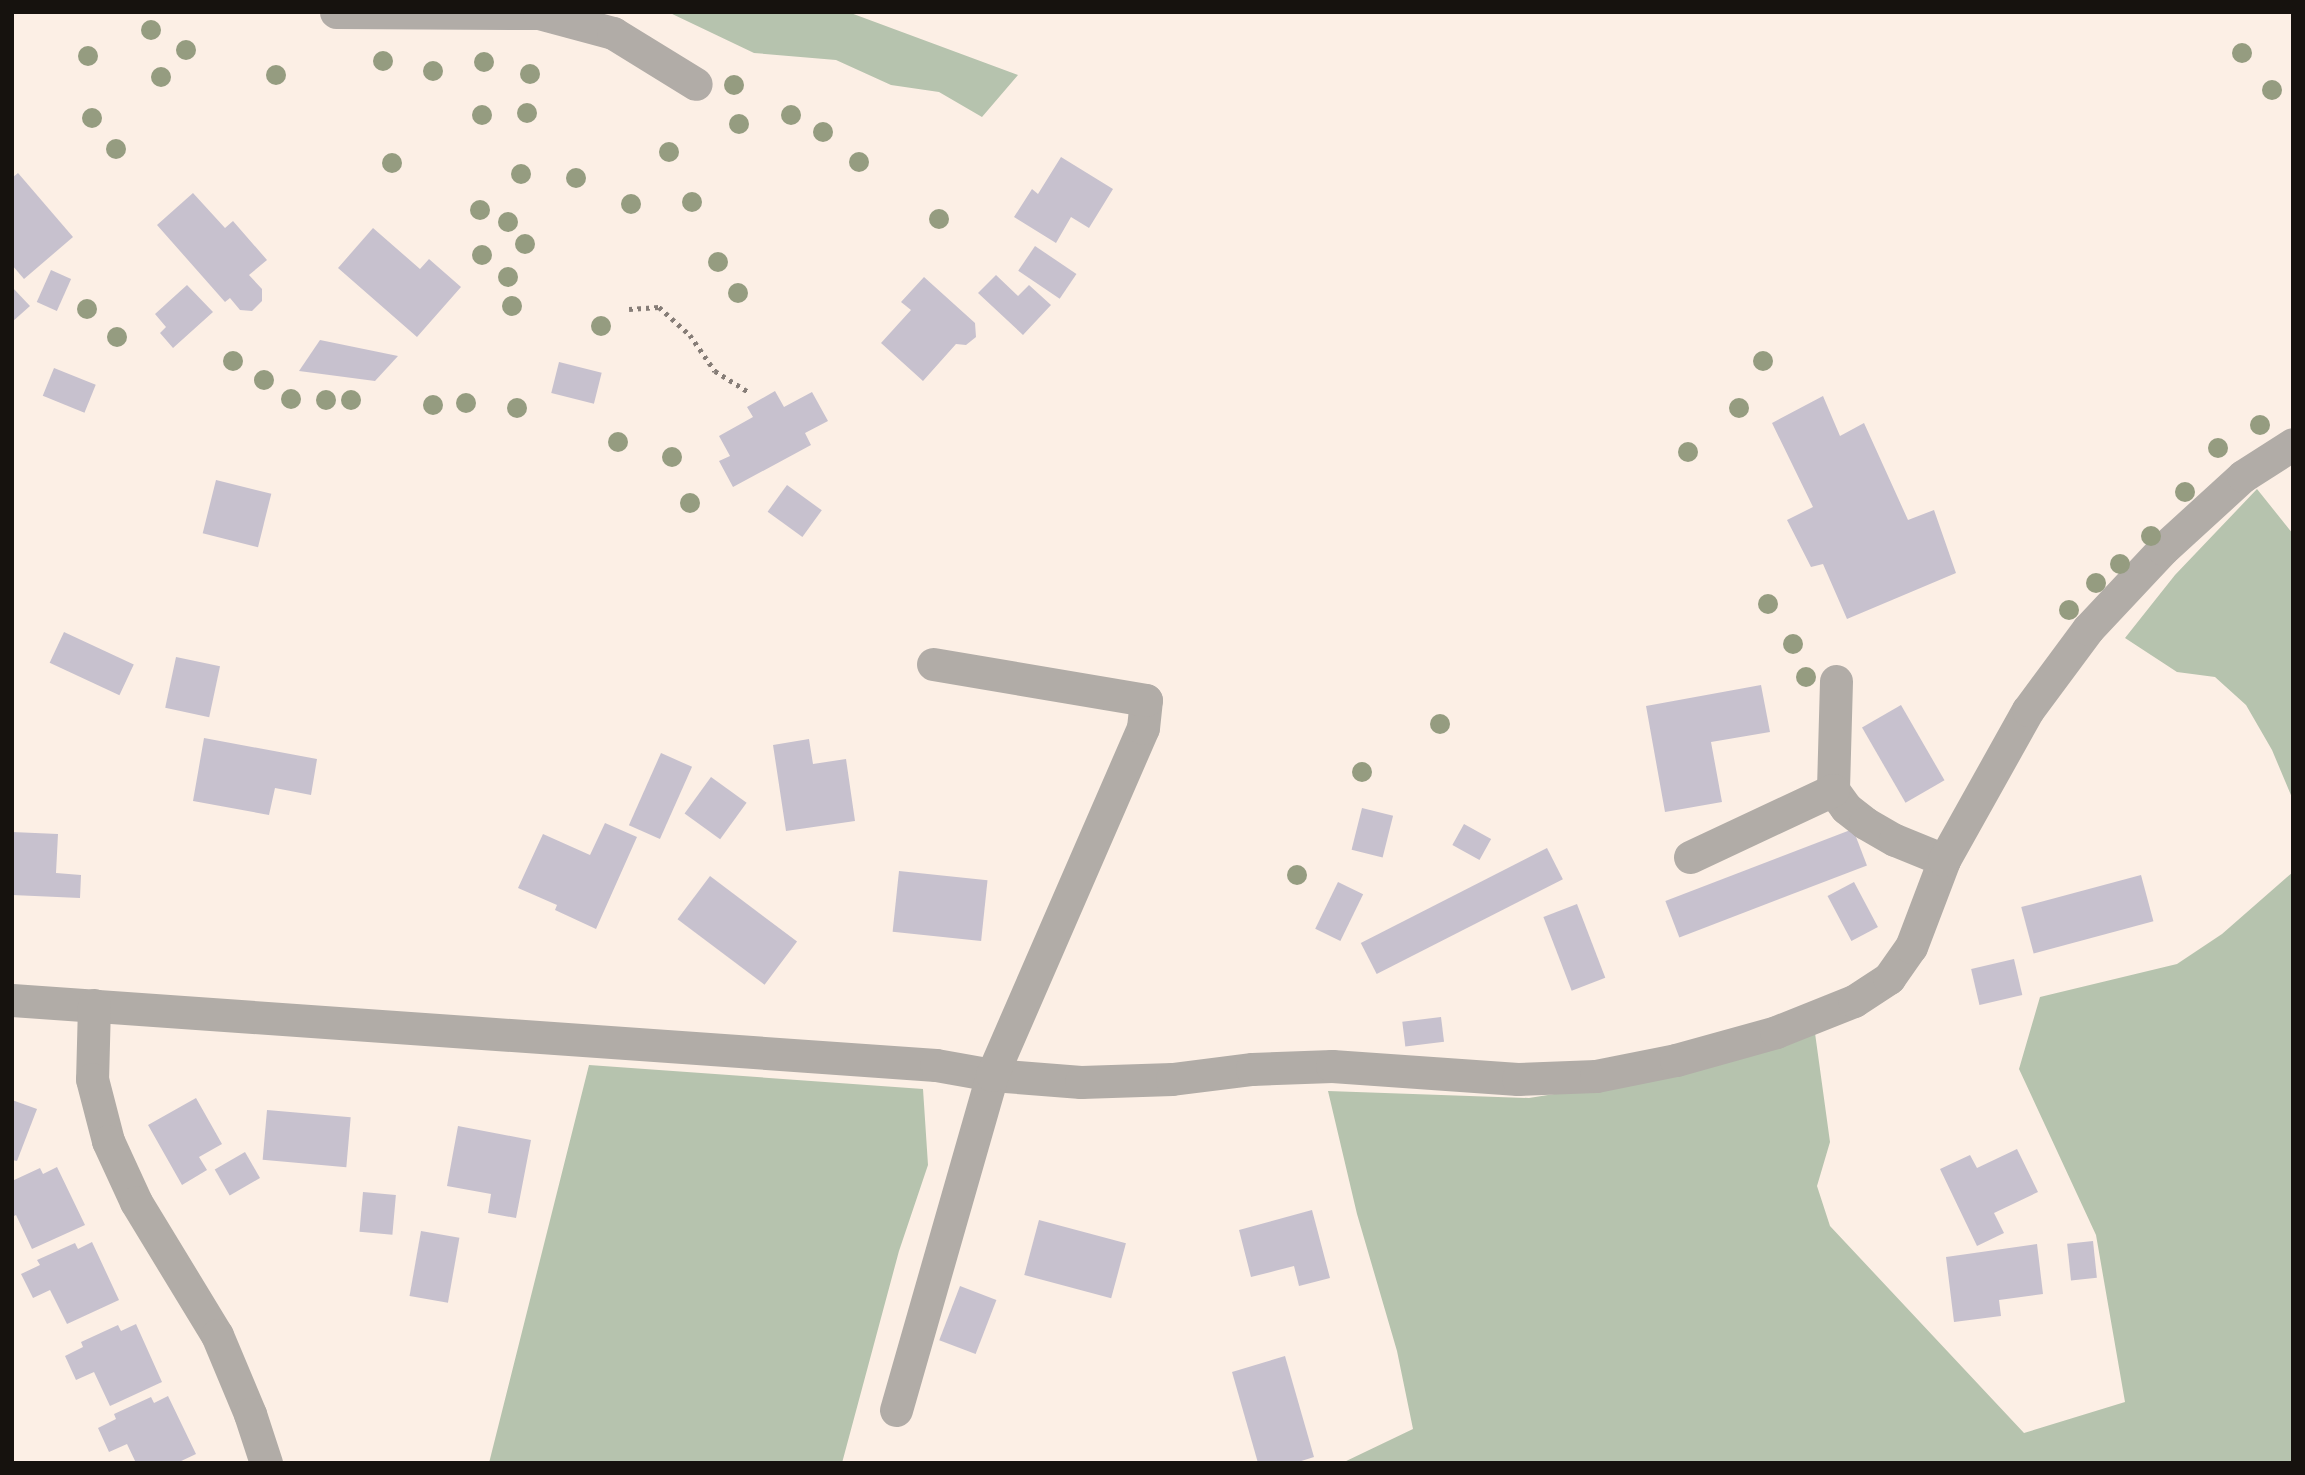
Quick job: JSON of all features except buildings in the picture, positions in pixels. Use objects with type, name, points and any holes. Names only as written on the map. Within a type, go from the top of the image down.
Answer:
[{"type":"street","points":[[336,12],[538,13],[613,33],[696,84]]},
{"type":"street","points":[[12,1000],[936,1065],[992,1074],[1081,1082],[1172,1079],[1251,1069],[1332,1066],[1518,1079],[1596,1076],[1676,1060],[1776,1032],[1854,1001],[1889,978],[1911,947],[1944,860],[2028,710],[2088,629],[2163,549],[2243,477],[2293,444]]},
{"type":"street","points":[[896,1410],[992,1074],[1143,727],[1146,700],[933,664]]},
{"type":"street","points":[[1836,681],[1833,790],[1846,808],[1865,823],[1895,840],[1944,860]]},
{"type":"street","points":[[1690,857],[1833,790]]},
{"type":"street","points":[[94,1006],[92,1079],[108,1141],[136,1202],[216,1335],[250,1414],[266,1463]]},
{"type":"path","points":[[629,309],[659,307],[690,335],[715,371],[748,392]]},
{"type":"green space","points":[[668,12],[848,12],[1018,75],[982,117],[939,92],[891,85],[836,60],[754,53]]},
{"type":"green space","points":[[2257,489],[2293,534],[2293,800],[2272,750],[2246,705],[2215,677],[2177,672],[2125,638],[2175,575]]},
{"type":"green space","points":[[2293,872],[2293,1463],[1342,1463],[1413,1429],[1397,1351],[1357,1214],[1328,1091],[1529,1098],[1649,1079],[1815,1033],[1830,1142],[1817,1186],[1830,1226],[2024,1433],[2125,1402],[2096,1235],[2019,1069],[2040,997],[2177,964],[2222,934]]},
{"type":"green space","points":[[589,1065],[923,1089],[928,1165],[899,1251],[842,1463],[489,1463]]}]
